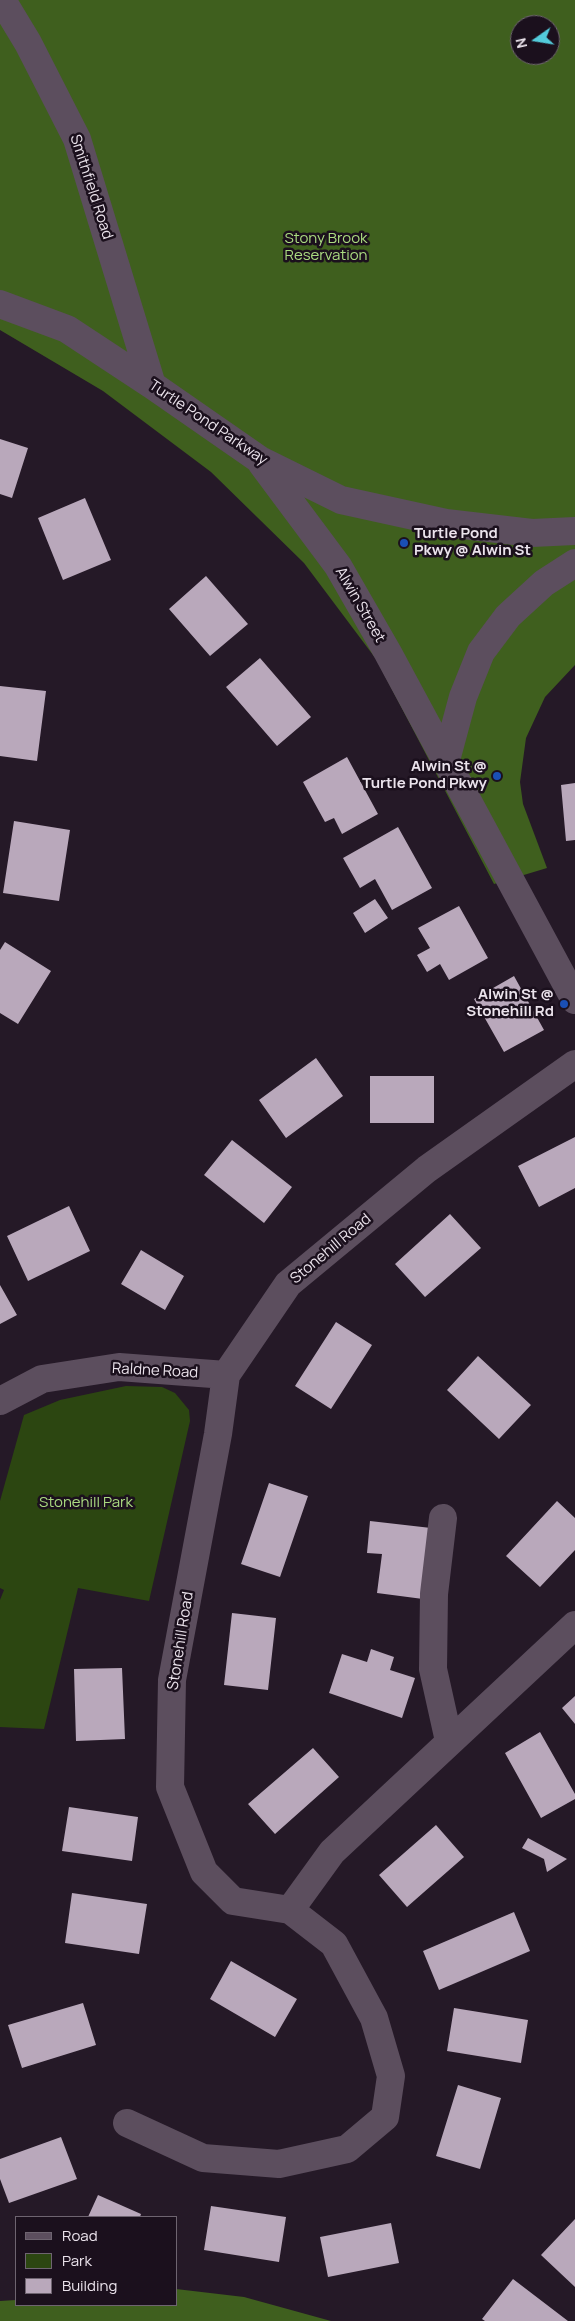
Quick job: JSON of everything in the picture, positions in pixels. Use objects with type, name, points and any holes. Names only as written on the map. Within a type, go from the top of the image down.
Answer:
[{"type":"street","name":"Smithfield Road","points":[[2,0],[28,42],[77,139],[152,385]]},
{"type":"street","name":"Turtle Pond Parkway","points":[[0,304],[67,329],[260,460],[341,500],[427,520],[532,533],[575,530]]},
{"type":"street","name":"Alwin Street","points":[[260,460],[338,566],[446,760],[575,1000]]},
{"type":"street","points":[[446,760],[463,697],[481,652],[508,616],[544,583],[575,563]]},
{"type":"street","name":"Stonehill Road","points":[[290,1910],[232,1901],[204,1872],[170,1787],[172,1680],[218,1434],[226,1375],[288,1284],[427,1169],[575,1064]]},
{"type":"street","name":"Raldne Road","points":[[0,1401],[42,1379],[119,1367],[226,1375]]},
{"type":"street","points":[[443,1518],[434,1594],[433,1669],[449,1742]]},
{"type":"street","points":[[127,2123],[203,2158],[279,2164],[347,2149],[385,2116],[391,2076],[374,2018],[334,1944],[290,1910],[332,1852],[575,1625]]},
{"type":"green space","name":"Stony Brook Reservation","points":[[0,0],[575,0],[575,665],[545,697],[526,738],[520,782],[523,804],[547,868],[494,884],[376,659],[304,563],[211,472],[103,391],[0,330]]},
{"type":"green space","name":"Stonehill Park","points":[[126,1386],[162,1387],[175,1393],[189,1410],[190,1421],[149,1601],[78,1588],[44,1729],[0,1727],[0,1600],[4,1590],[0,1588],[0,1501],[24,1415],[60,1400]]},
{"type":"green space","points":[[178,2289],[244,2297],[331,2321],[0,2321],[0,2301],[15,2300],[15,2306],[178,2306]]},
{"type":"building","points":[[0,439],[28,448],[12,498],[0,494]]},
{"type":"building","points":[[85,498],[111,560],[63,580],[38,518]]},
{"type":"building","points":[[206,576],[248,624],[210,656],[169,609]]},
{"type":"building","points":[[260,658],[311,717],[277,746],[226,687]]},
{"type":"building","points":[[0,686],[46,691],[37,761],[0,756]]},
{"type":"building","points":[[347,757],[378,814],[342,834],[334,818],[325,822],[303,782]]},
{"type":"building","points":[[575,783],[575,840],[566,841],[561,785]]},
{"type":"building","points":[[14,821],[70,830],[59,901],[3,893]]},
{"type":"building","points":[[398,827],[432,888],[392,910],[375,879],[360,888],[343,858]]},
{"type":"building","points":[[375,899],[388,918],[365,933],[353,913]]},
{"type":"building","points":[[459,906],[488,958],[449,980],[440,964],[427,972],[417,955],[430,948],[418,928]]},
{"type":"building","points":[[5,942],[51,971],[18,1024],[0,1013],[0,950]]},
{"type":"building","points":[[514,976],[544,1030],[504,1052],[474,999]]},
{"type":"building","points":[[316,1058],[343,1096],[286,1138],[259,1100]]},
{"type":"building","points":[[370,1076],[434,1076],[434,1123],[370,1123]]},
{"type":"building","points":[[575,1137],[575,1188],[539,1207],[518,1166]]},
{"type":"building","points":[[232,1140],[292,1187],[264,1223],[204,1175]]},
{"type":"building","points":[[69,1206],[90,1251],[28,1281],[7,1236]]},
{"type":"building","points":[[450,1214],[481,1248],[425,1297],[395,1264]]},
{"type":"building","points":[[141,1250],[184,1276],[165,1310],[121,1284]]},
{"type":"building","points":[[0,1285],[17,1315],[0,1324]]},
{"type":"building","points":[[336,1322],[372,1345],[331,1409],[295,1386]]},
{"type":"building","points":[[478,1356],[531,1405],[499,1439],[447,1390]]},
{"type":"building","points":[[269,1483],[308,1496],[280,1577],[241,1564]]},
{"type":"building","points":[[557,1501],[575,1518],[575,1550],[540,1587],[506,1556]]},
{"type":"building","points":[[370,1521],[431,1528],[423,1599],[377,1593],[382,1554],[367,1553]]},
{"type":"building","points":[[232,1613],[276,1618],[268,1690],[224,1685]]},
{"type":"building","points":[[371,1649],[394,1657],[390,1670],[415,1678],[402,1718],[329,1693],[342,1654],[367,1662]]},
{"type":"building","points":[[122,1668],[125,1739],[76,1741],[74,1669]]},
{"type":"building","points":[[575,1696],[575,1724],[562,1708]]},
{"type":"building","points":[[540,1732],[575,1794],[575,1799],[541,1818],[505,1753]]},
{"type":"building","points":[[313,1748],[339,1777],[275,1834],[248,1804]]},
{"type":"building","points":[[69,1807],[138,1817],[132,1861],[62,1851]]},
{"type":"building","points":[[436,1825],[464,1857],[407,1907],[379,1875]]},
{"type":"building","points":[[528,1838],[567,1859],[547,1872],[544,1859],[522,1848]]},
{"type":"building","points":[[72,1893],[147,1904],[139,1954],[65,1943]]},
{"type":"building","points":[[514,1912],[530,1951],[439,1990],[423,1951]]},
{"type":"building","points":[[231,1961],[297,1999],[275,2037],[210,1999]]},
{"type":"building","points":[[83,2003],[96,2045],[22,2068],[8,2025]]},
{"type":"building","points":[[454,2008],[528,2020],[521,2063],[447,2051]]},
{"type":"building","points":[[458,2085],[501,2098],[480,2169],[436,2156]]},
{"type":"building","points":[[61,2137],[77,2179],[9,2203],[0,2179],[0,2159]]},
{"type":"building","points":[[98,2195],[141,2214],[140,2216],[88,2216]]},
{"type":"building","points":[[211,2206],[286,2217],[279,2262],[204,2250]]},
{"type":"building","points":[[575,2219],[575,2287],[541,2255]]},
{"type":"building","points":[[391,2223],[399,2263],[328,2277],[320,2237]]},
{"type":"building","points":[[513,2279],[568,2321],[485,2321],[482,2319]]},
{"type":"place","name":"Turtle Pond Pkwy @ Alwin St","points":[[404,543]]},
{"type":"place","name":"Alwin St @ Turtle Pond Pkwy","points":[[497,776]]},
{"type":"place","name":"Alwin St @ Stonehill Rd","points":[[564,1004]]}]
